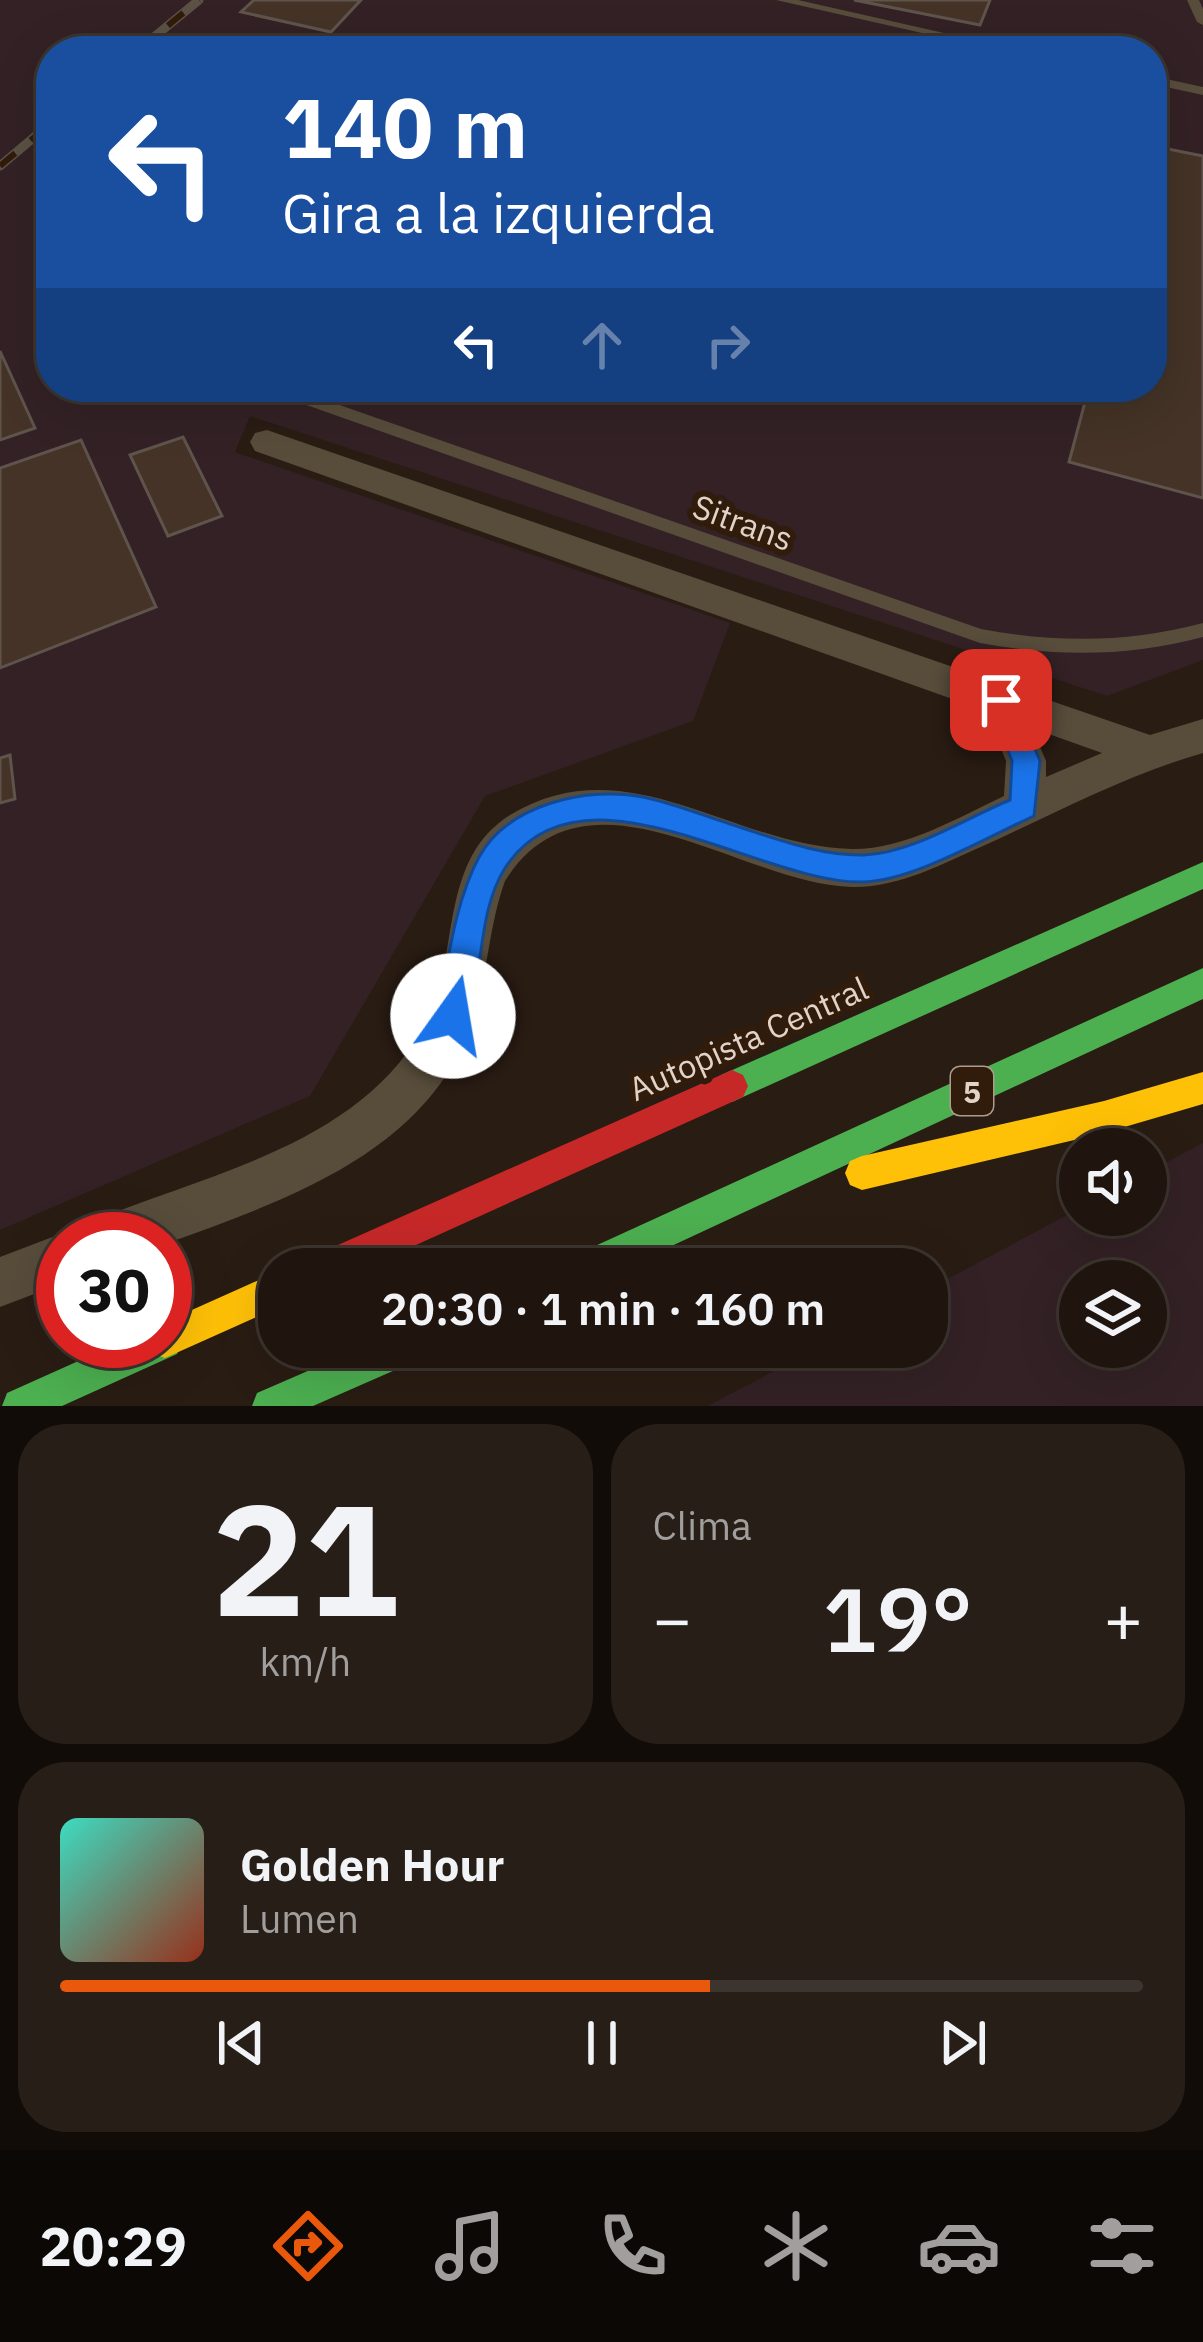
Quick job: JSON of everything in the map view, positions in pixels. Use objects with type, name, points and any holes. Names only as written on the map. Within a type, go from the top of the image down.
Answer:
[{"type":"highway","name":"Autopista Central","points":[[370,1248],[1203,875]]},
{"type":"highway","name":"5","points":[[630,1248],[1203,982]]},
{"type":"highway","points":[[741,1199],[1104,1117],[1203,1088]]},
{"type":"highway","points":[[192,1328],[258,1298]]},
{"type":"highway","points":[[20,1406],[104,1368]]},
{"type":"highway","points":[[270,1406],[357,1368]]},
{"type":"street","points":[[267,442],[1149,752]]},
{"type":"street","points":[[1001,700],[1026,761],[1024,807]]},
{"type":"street","points":[[178,1212],[333,1149],[401,1096],[423,1070],[453,1016],[476,905],[492,862],[519,832],[536,822],[585,808],[639,809],[820,866],[866,868],[917,855],[1149,752],[1203,736]]},
{"type":"street","points":[[0,1282],[36,1268]]},
{"type":"lane","points":[[782,0],[949,36]]},
{"type":"lane","points":[[1193,0],[1203,22]]},
{"type":"lane","points":[[1167,83],[1203,91]]},
{"type":"lane","name":"Sitrans","points":[[315,402],[980,636],[1019,645],[1099,650],[1171,640],[1203,630]]},
{"type":"shaded area","points":[[0,0],[1203,0],[1203,660],[1107,696],[250,416],[235,452],[730,623],[693,721],[485,796],[310,1096],[0,1230]]},
{"type":"shaded area","points":[[1203,1143],[1203,1406],[708,1406],[779,1368],[948,1368],[948,1279],[1059,1219],[1059,1236],[1167,1236],[1167,1162]]},
{"type":"building","points":[[254,0],[361,0],[331,32],[241,12]]},
{"type":"building","points":[[854,0],[990,0],[980,25]]},
{"type":"building","points":[[1167,149],[1203,156],[1203,498],[1069,462],[1085,402],[1167,402]]},
{"type":"building","points":[[0,351],[35,428],[0,440]]},
{"type":"building","points":[[183,437],[222,516],[168,536],[130,455]]},
{"type":"building","points":[[81,440],[156,607],[0,668],[0,468]]},
{"type":"building","points":[[10,755],[15,799],[0,803],[0,758]]},
{"type":"railway","points":[[155,36],[199,0]]},
{"type":"railway","points":[[0,166],[36,136]]},
{"type":"traffic: fast","points":[[732,1086],[1203,875]]},
{"type":"traffic: fast","points":[[629,1248],[1203,983]]},
{"type":"traffic: fast","points":[[20,1406],[104,1368]]},
{"type":"traffic: fast","points":[[270,1406],[357,1368]]},
{"type":"traffic: slow","points":[[862,1173],[1104,1117],[1203,1088]]},
{"type":"traffic: slow","points":[[192,1328],[258,1298]]},
{"type":"traffic: jam","points":[[370,1248],[732,1086]]},
{"type":"route","points":[[453,1016],[483,883],[505,845],[536,822],[585,808],[639,809],[686,820],[820,866],[892,864],[1024,807],[1026,761],[1001,700]]}]
